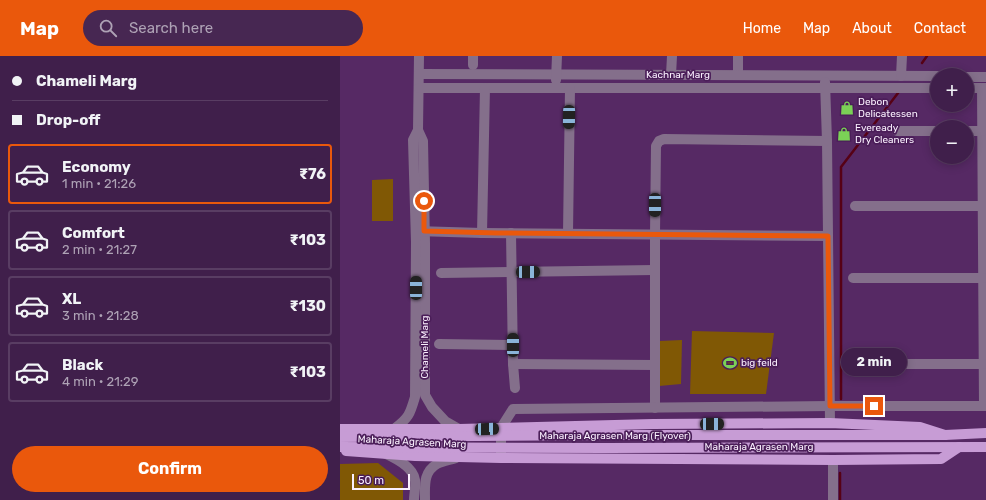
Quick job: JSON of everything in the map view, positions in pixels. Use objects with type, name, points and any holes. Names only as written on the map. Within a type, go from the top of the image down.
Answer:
[{"type":"main road","name":"Maharaja Agrasen Marg","points":[[340,429],[459,430],[653,424],[830,423],[920,427],[945,435]]},
{"type":"main road","points":[[945,435],[986,433]]},
{"type":"main road","name":"Maharaja Agrasen Marg (Flyover)","points":[[340,437],[945,435]]},
{"type":"main road","name":"Maharaja Agrasen Marg (Flyover)","points":[[340,447],[986,447]]},
{"type":"main road","name":"Maharaja Agrasen Marg","points":[[340,451],[415,456],[501,458],[833,460],[941,459],[959,447]]},
{"type":"street","name":"Chameli Marg","points":[[419,56],[418,130],[413,140],[420,231],[425,395],[432,407],[445,421],[459,430]]},
{"type":"street","points":[[556,88],[557,56]]},
{"type":"street","points":[[672,56],[672,75]]},
{"type":"street","points":[[738,56],[738,75]]},
{"type":"street","points":[[901,76],[902,56]]},
{"type":"street","name":"Kachnar Marg","points":[[418,74],[930,76]]},
{"type":"street","points":[[825,76],[830,423]]},
{"type":"street","points":[[974,77],[986,77]]},
{"type":"street","name":"Kachnar Marg","points":[[418,88],[930,88]]},
{"type":"street","points":[[482,233],[485,88]]},
{"type":"street","points":[[568,233],[570,88]]},
{"type":"street","points":[[501,458],[501,428],[513,410],[830,406],[985,406],[983,364],[984,206],[982,131],[984,88]]},
{"type":"street","points":[[897,131],[930,131]]},
{"type":"street","points":[[974,131],[982,131]]},
{"type":"street","points":[[655,408],[656,146],[659,141],[664,139],[827,141]]},
{"type":"street","points":[[855,206],[984,206]]},
{"type":"street","name":"Chameli Marg","points":[[394,429],[403,423],[410,413],[415,397],[420,231]]},
{"type":"street","points":[[420,231],[482,233],[828,236]]},
{"type":"street","points":[[511,233],[513,364],[515,388]]},
{"type":"street","points":[[441,273],[655,270]]},
{"type":"street","points":[[853,278],[983,278]]},
{"type":"street","points":[[439,344],[513,345]]},
{"type":"street","points":[[513,364],[655,365]]},
{"type":"street","points":[[855,364],[983,364]]},
{"type":"street","points":[[386,454],[398,460],[409,469],[415,479],[414,500]]},
{"type":"street","points":[[425,500],[425,479],[429,471],[438,463],[461,457]]},
{"type":"street","points":[[833,460],[833,500]]},
{"type":"shaded area","points":[[393,179],[393,221],[372,221],[372,180]]},
{"type":"shaded area","name":"big feild","points":[[692,331],[774,333],[766,394],[690,394]]},
{"type":"shaded area","points":[[682,340],[681,384],[659,386],[660,341]]},
{"type":"shaded area","points":[[378,463],[403,483],[403,500],[340,500],[340,464]]},
{"type":"waterway","points":[[922,63],[927,56]]},
{"type":"waterway","points":[[841,399],[841,167],[898,93]]},
{"type":"waterway","points":[[840,473],[840,500]]},
{"type":"place","name":"Debon Delicatessen","points":[[847,108]]},
{"type":"place","name":"Eveready Dry Cleaners","points":[[844,134]]},
{"type":"place","name":"big feild","points":[[730,363]]},
{"type":"route","points":[[424,201],[424,231],[828,236],[830,406],[874,406]]}]
